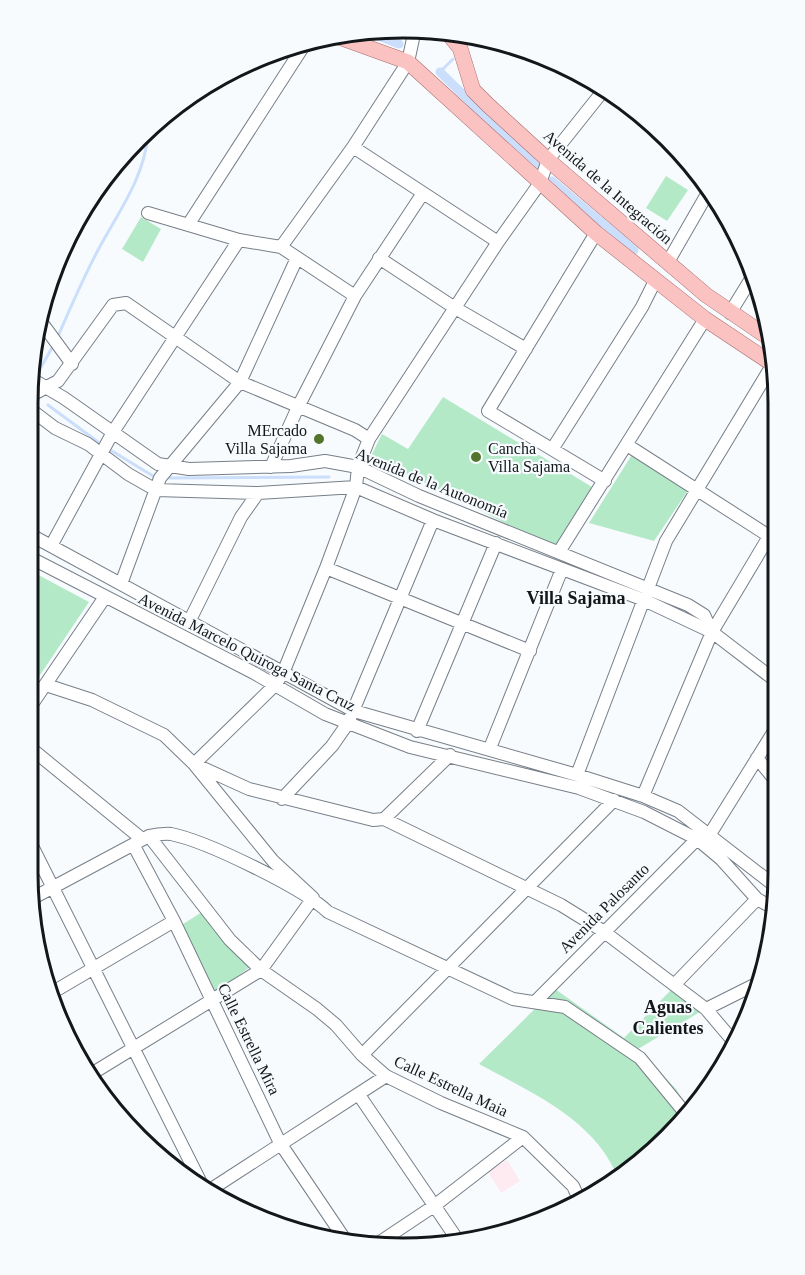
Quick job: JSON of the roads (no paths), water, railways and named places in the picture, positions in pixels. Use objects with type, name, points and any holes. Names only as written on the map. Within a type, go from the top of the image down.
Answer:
[{"type":"main road","points":[[351,42],[408,62],[596,233],[705,319],[764,359]]},
{"type":"main road","name":"Avenida de la Integración","points":[[456,42],[473,90],[548,160],[668,262],[729,312],[760,332]]},
{"type":"street","points":[[281,248],[353,147],[408,62],[413,38]]},
{"type":"street","points":[[188,225],[299,53]]},
{"type":"street","points":[[194,764],[274,686],[283,673],[327,567],[356,487],[358,467],[369,439],[498,242],[540,183],[548,160],[599,95]]},
{"type":"street","points":[[353,147],[498,242]]},
{"type":"street","points":[[271,466],[298,407],[355,296],[423,193]]},
{"type":"street","points":[[668,262],[705,198]]},
{"type":"street","points":[[148,213],[239,240],[281,248],[355,296]]},
{"type":"street","points":[[596,233],[488,411],[605,481]]},
{"type":"street","points":[[51,546],[113,432],[239,240]]},
{"type":"street","points":[[121,584],[156,490],[168,467],[240,382],[297,258]]},
{"type":"street","points":[[380,258],[455,308],[526,350]]},
{"type":"street","points":[[553,448],[642,307],[655,281]]},
{"type":"street","points":[[729,312],[748,284]]},
{"type":"street","points":[[37,392],[58,381],[113,305],[126,303],[240,382],[355,430],[369,439]]},
{"type":"street","points":[[559,552],[705,319]]},
{"type":"street","points":[[46,328],[72,364]]},
{"type":"street","points":[[577,775],[666,541],[767,377]]},
{"type":"street","name":"Avenida de la Autonomía","points":[[38,383],[158,464],[168,467],[271,466],[325,461],[358,467],[419,496],[559,552],[646,595],[712,632],[768,675]]},
{"type":"street","points":[[37,416],[88,444],[156,490]]},
{"type":"street","points":[[627,445],[768,535]]},
{"type":"street","name":"Avenida de la Autonomía","points":[[156,490],[258,493],[356,487],[433,520],[562,569],[646,595]]},
{"type":"street","points":[[190,620],[241,517],[258,493]]},
{"type":"street","points":[[282,799],[332,746],[348,723],[433,520]]},
{"type":"street","name":"Avenida Marcelo Quiroga Santa Cruz","points":[[37,538],[354,711],[490,748],[643,796],[678,811],[768,880]]},
{"type":"street","points":[[643,796],[712,632],[768,538]]},
{"type":"street","points":[[417,730],[496,543]]},
{"type":"street","name":"Avenida Marcelo Quiroga Santa Cruz","points":[[37,561],[254,673],[325,714],[410,747],[579,788],[644,812],[697,839],[721,859],[757,899],[766,904]]},
{"type":"street","points":[[327,567],[530,651]]},
{"type":"street","points":[[490,748],[562,569]]},
{"type":"street","points":[[37,698],[105,597]]},
{"type":"street","points":[[46,685],[92,700],[164,735],[194,764],[273,861],[328,912],[513,999],[565,1007],[640,1058],[681,1108]]},
{"type":"street","points":[[710,834],[768,741]]},
{"type":"street","points":[[37,753],[141,840]]},
{"type":"street","points":[[384,819],[450,755]]},
{"type":"street","points":[[758,758],[768,770]]},
{"type":"street","points":[[194,764],[249,789],[282,799],[373,820],[384,819],[527,888],[603,931],[706,1009],[729,1036]]},
{"type":"street","points":[[362,1055],[614,800]]},
{"type":"street","points":[[38,895],[141,840],[169,833],[215,849],[313,898]]},
{"type":"street","name":"Avenida Palosanto","points":[[535,1002],[603,931],[697,839]]},
{"type":"street","name":"Calle Estrella Maia","points":[[141,840],[202,903],[230,940],[261,970],[336,1025],[362,1055],[386,1076],[441,1103],[523,1137],[573,1186],[576,1193]]},
{"type":"street","name":"Calle Estrella Mira","points":[[141,840],[174,921],[280,1143],[340,1231]]},
{"type":"street","points":[[37,855],[196,1173]]},
{"type":"street","points":[[96,1071],[261,970],[313,898]]},
{"type":"street","points":[[675,984],[757,899]]},
{"type":"street","points":[[57,989],[93,966],[174,921]]},
{"type":"street","points":[[706,1009],[749,987]]},
{"type":"street","points":[[216,1186],[386,1076]]},
{"type":"street","points":[[359,1095],[453,1233]]},
{"type":"street","points":[[387,1237],[435,1206],[523,1137]]},
{"type":"waterway","points":[[384,38],[399,44]]},
{"type":"waterway","points":[[440,72],[453,59]]},
{"type":"waterway","points":[[440,72],[543,173]]},
{"type":"waterway","points":[[59,334],[91,264],[137,178],[147,141]]},
{"type":"waterway","points":[[552,181],[634,250]]},
{"type":"waterway","points":[[39,370],[52,348]]},
{"type":"waterway","points":[[48,405],[98,442]]},
{"type":"waterway","points":[[112,451],[153,476]]},
{"type":"waterway","points":[[169,478],[329,477]]},
{"type":"place","name":"MErcado Villa Sajama","points":[[319,439]]},
{"type":"place","name":"Cancha Villa Sajama","points":[[476,457]]},
{"type":"district","name":"Villa Sajama","points":[[576,598]]},
{"type":"district","name":"Aguas Calientes","points":[[668,1017]]}]
